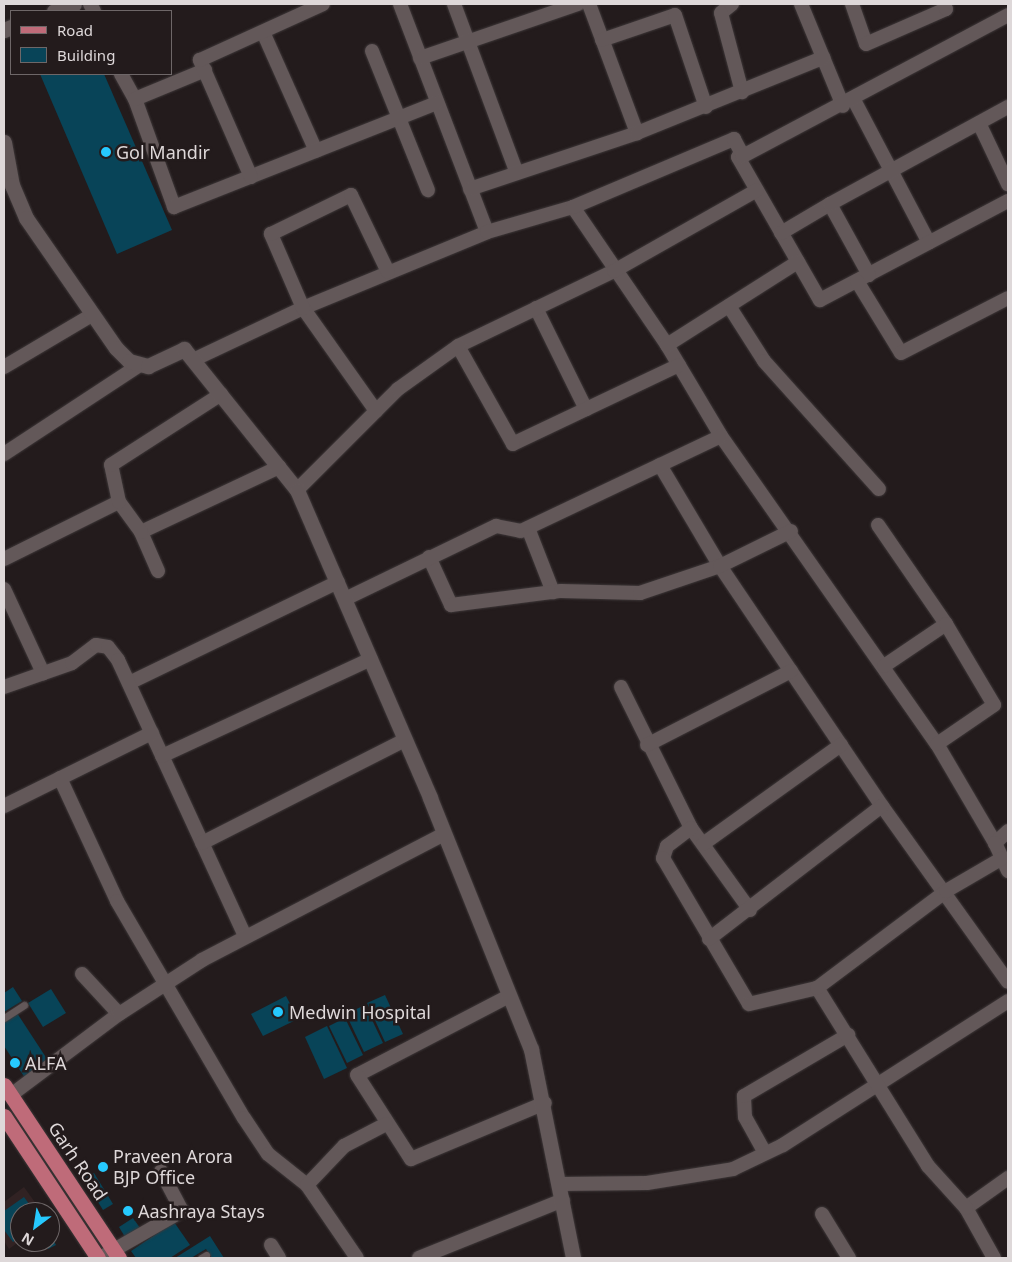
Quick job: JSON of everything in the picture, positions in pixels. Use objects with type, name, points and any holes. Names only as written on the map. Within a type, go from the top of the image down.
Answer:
[{"type":"main road","name":"Garh Road","points":[[8,1090],[117,1254]]},
{"type":"main road","name":"Garh Road","points":[[4,1116],[99,1258]]},
{"type":"main road","points":[[72,1220],[88,1211]]},
{"type":"street","points":[[57,10],[74,4]]},
{"type":"street","points":[[251,177],[200,60],[323,4]]},
{"type":"street","points":[[400,4],[487,232]]},
{"type":"street","points":[[454,4],[517,173]]},
{"type":"street","points":[[420,58],[550,8],[578,4]]},
{"type":"street","points":[[589,4],[637,133]]},
{"type":"street","points":[[732,4],[720,13],[742,92]]},
{"type":"street","points":[[801,4],[823,58],[848,103],[891,170],[929,243]]},
{"type":"street","points":[[852,4],[866,44],[946,9],[944,4]]},
{"type":"street","points":[[1008,14],[848,103],[738,157],[820,300],[1008,201]]},
{"type":"street","points":[[602,40],[675,15],[706,107]]},
{"type":"street","points":[[263,32],[316,151]]},
{"type":"street","points":[[372,51],[428,190]]},
{"type":"street","points":[[470,189],[637,133],[706,107],[823,58]]},
{"type":"street","points":[[135,99],[204,70]]},
{"type":"street","points":[[121,75],[135,99],[174,207],[437,103]]},
{"type":"street","points":[[781,233],[891,170],[1008,107]]},
{"type":"street","points":[[979,123],[1008,184]]},
{"type":"street","points":[[193,360],[303,308],[388,272],[487,232],[573,207],[734,139],[743,156]]},
{"type":"street","points":[[4,142],[6,170],[26,218],[92,316],[116,348],[138,366]]},
{"type":"street","points":[[297,490],[398,389],[458,346],[614,271],[757,190]]},
{"type":"street","points":[[376,411],[303,308],[271,234],[351,195],[388,272]]},
{"type":"street","points":[[830,204],[863,278],[901,354],[1008,298]]},
{"type":"street","points":[[573,207],[614,271],[667,346],[721,436],[791,531],[938,744],[995,843],[1005,865],[946,891],[818,988],[749,1004],[663,858],[666,846],[691,828]]},
{"type":"street","points":[[667,346],[798,262]]},
{"type":"street","points":[[729,306],[764,361],[879,489]]},
{"type":"street","points":[[536,308],[586,409]]},
{"type":"street","points":[[4,368],[92,316]]},
{"type":"street","points":[[458,346],[513,444],[679,365]]},
{"type":"street","points":[[4,454],[138,366],[148,366],[184,349],[297,490],[405,740],[531,1049],[545,1104],[572,1258]]},
{"type":"street","points":[[158,571],[141,532],[119,502],[111,465],[220,394]]},
{"type":"street","points":[[345,599],[430,556],[496,526],[522,531],[721,436]]},
{"type":"street","points":[[660,465],[720,566],[882,806],[946,891],[1008,982]]},
{"type":"street","points":[[141,532],[279,467]]},
{"type":"street","points":[[4,560],[119,502]]},
{"type":"street","points":[[878,525],[946,624],[994,705],[938,744]]},
{"type":"street","points":[[528,528],[553,592]]},
{"type":"street","points":[[430,556],[451,605],[553,592],[640,593],[720,566],[791,531]]},
{"type":"street","points":[[129,683],[338,582]]},
{"type":"street","points":[[4,589],[43,673]]},
{"type":"street","points":[[884,666],[946,624]]},
{"type":"street","points":[[4,688],[72,663],[96,645],[108,647],[129,683],[245,936]]},
{"type":"street","points":[[162,756],[371,659]]},
{"type":"street","points":[[647,745],[791,671]]},
{"type":"street","points":[[621,687],[647,745],[691,828],[750,910]]},
{"type":"street","points":[[4,806],[152,734]]},
{"type":"street","points":[[202,843],[405,740]]},
{"type":"street","points":[[703,844],[841,745]]},
{"type":"street","points":[[60,778],[117,901],[164,985],[268,1154],[307,1185],[357,1258]]},
{"type":"street","points":[[709,939],[750,910],[882,806]]},
{"type":"street","points":[[995,843],[1008,831]]},
{"type":"street","points":[[8,1090],[118,1014],[245,936],[444,834]]},
{"type":"street","points":[[82,974],[118,1014]]},
{"type":"street","points":[[818,988],[879,1082],[928,1166],[966,1208],[994,1258]]},
{"type":"street","points":[[509,996],[357,1075],[386,1124],[411,1159],[545,1104]]},
{"type":"street","points":[[560,1184],[647,1184],[733,1168],[765,1153],[1008,1001]]},
{"type":"street","points":[[765,1153],[745,1117],[744,1096],[848,1035]]},
{"type":"street","points":[[307,1185],[344,1146],[386,1124]]},
{"type":"street","points":[[99,1258],[117,1254],[182,1211],[161,1171]]},
{"type":"street","points":[[966,1208],[1008,1178]]},
{"type":"street","points":[[419,1258],[563,1200]]},
{"type":"street","points":[[822,1214],[849,1258]]},
{"type":"street","points":[[271,1245],[279,1258]]},
{"type":"lane","points":[[4,1018],[24,1005]]},
{"type":"shaded area","points":[[24,1187],[35,1202],[10,1202],[9,1249],[4,1241],[4,1202]]},
{"type":"building","name":"Gol Mandir","points":[[40,75],[104,75],[172,230],[117,254]]},
{"type":"building","points":[[13,987],[22,1001],[4,1012],[4,993]]},
{"type":"building","points":[[51,989],[66,1013],[43,1027],[28,1003]]},
{"type":"building","points":[[385,995],[403,1034],[385,1042],[367,1003]]},
{"type":"building","points":[[286,996],[298,1019],[263,1036],[251,1014]]},
{"type":"building","points":[[365,1005],[383,1043],[364,1052],[346,1014]]},
{"type":"building","points":[[17,1013],[49,1062],[25,1078],[4,1046],[4,1022]]},
{"type":"building","points":[[345,1018],[363,1055],[347,1063],[329,1026]]},
{"type":"building","points":[[327,1026],[347,1068],[324,1079],[305,1037]]},
{"type":"building","points":[[94,1173],[113,1204],[103,1210],[83,1178]]},
{"type":"building","points":[[24,1197],[28,1202],[17,1202]]},
{"type":"building","points":[[10,1207],[10,1238],[4,1230],[4,1211]]},
{"type":"building","points":[[133,1218],[140,1228],[125,1237],[119,1227]]},
{"type":"building","points":[[174,1222],[190,1245],[170,1258],[136,1258],[131,1251]]},
{"type":"building","points":[[210,1236],[224,1258],[212,1258],[206,1249],[191,1258],[175,1258]]},
{"type":"place","name":"Gol Mandir","points":[[106,152]]},
{"type":"place","name":"Medwin Hospital","points":[[278,1012]]},
{"type":"place","name":"ALFA","points":[[15,1063]]},
{"type":"place","name":"Praveen Arora BJP Office","points":[[103,1167]]},
{"type":"place","name":"Aashraya Stays","points":[[128,1211]]}]
